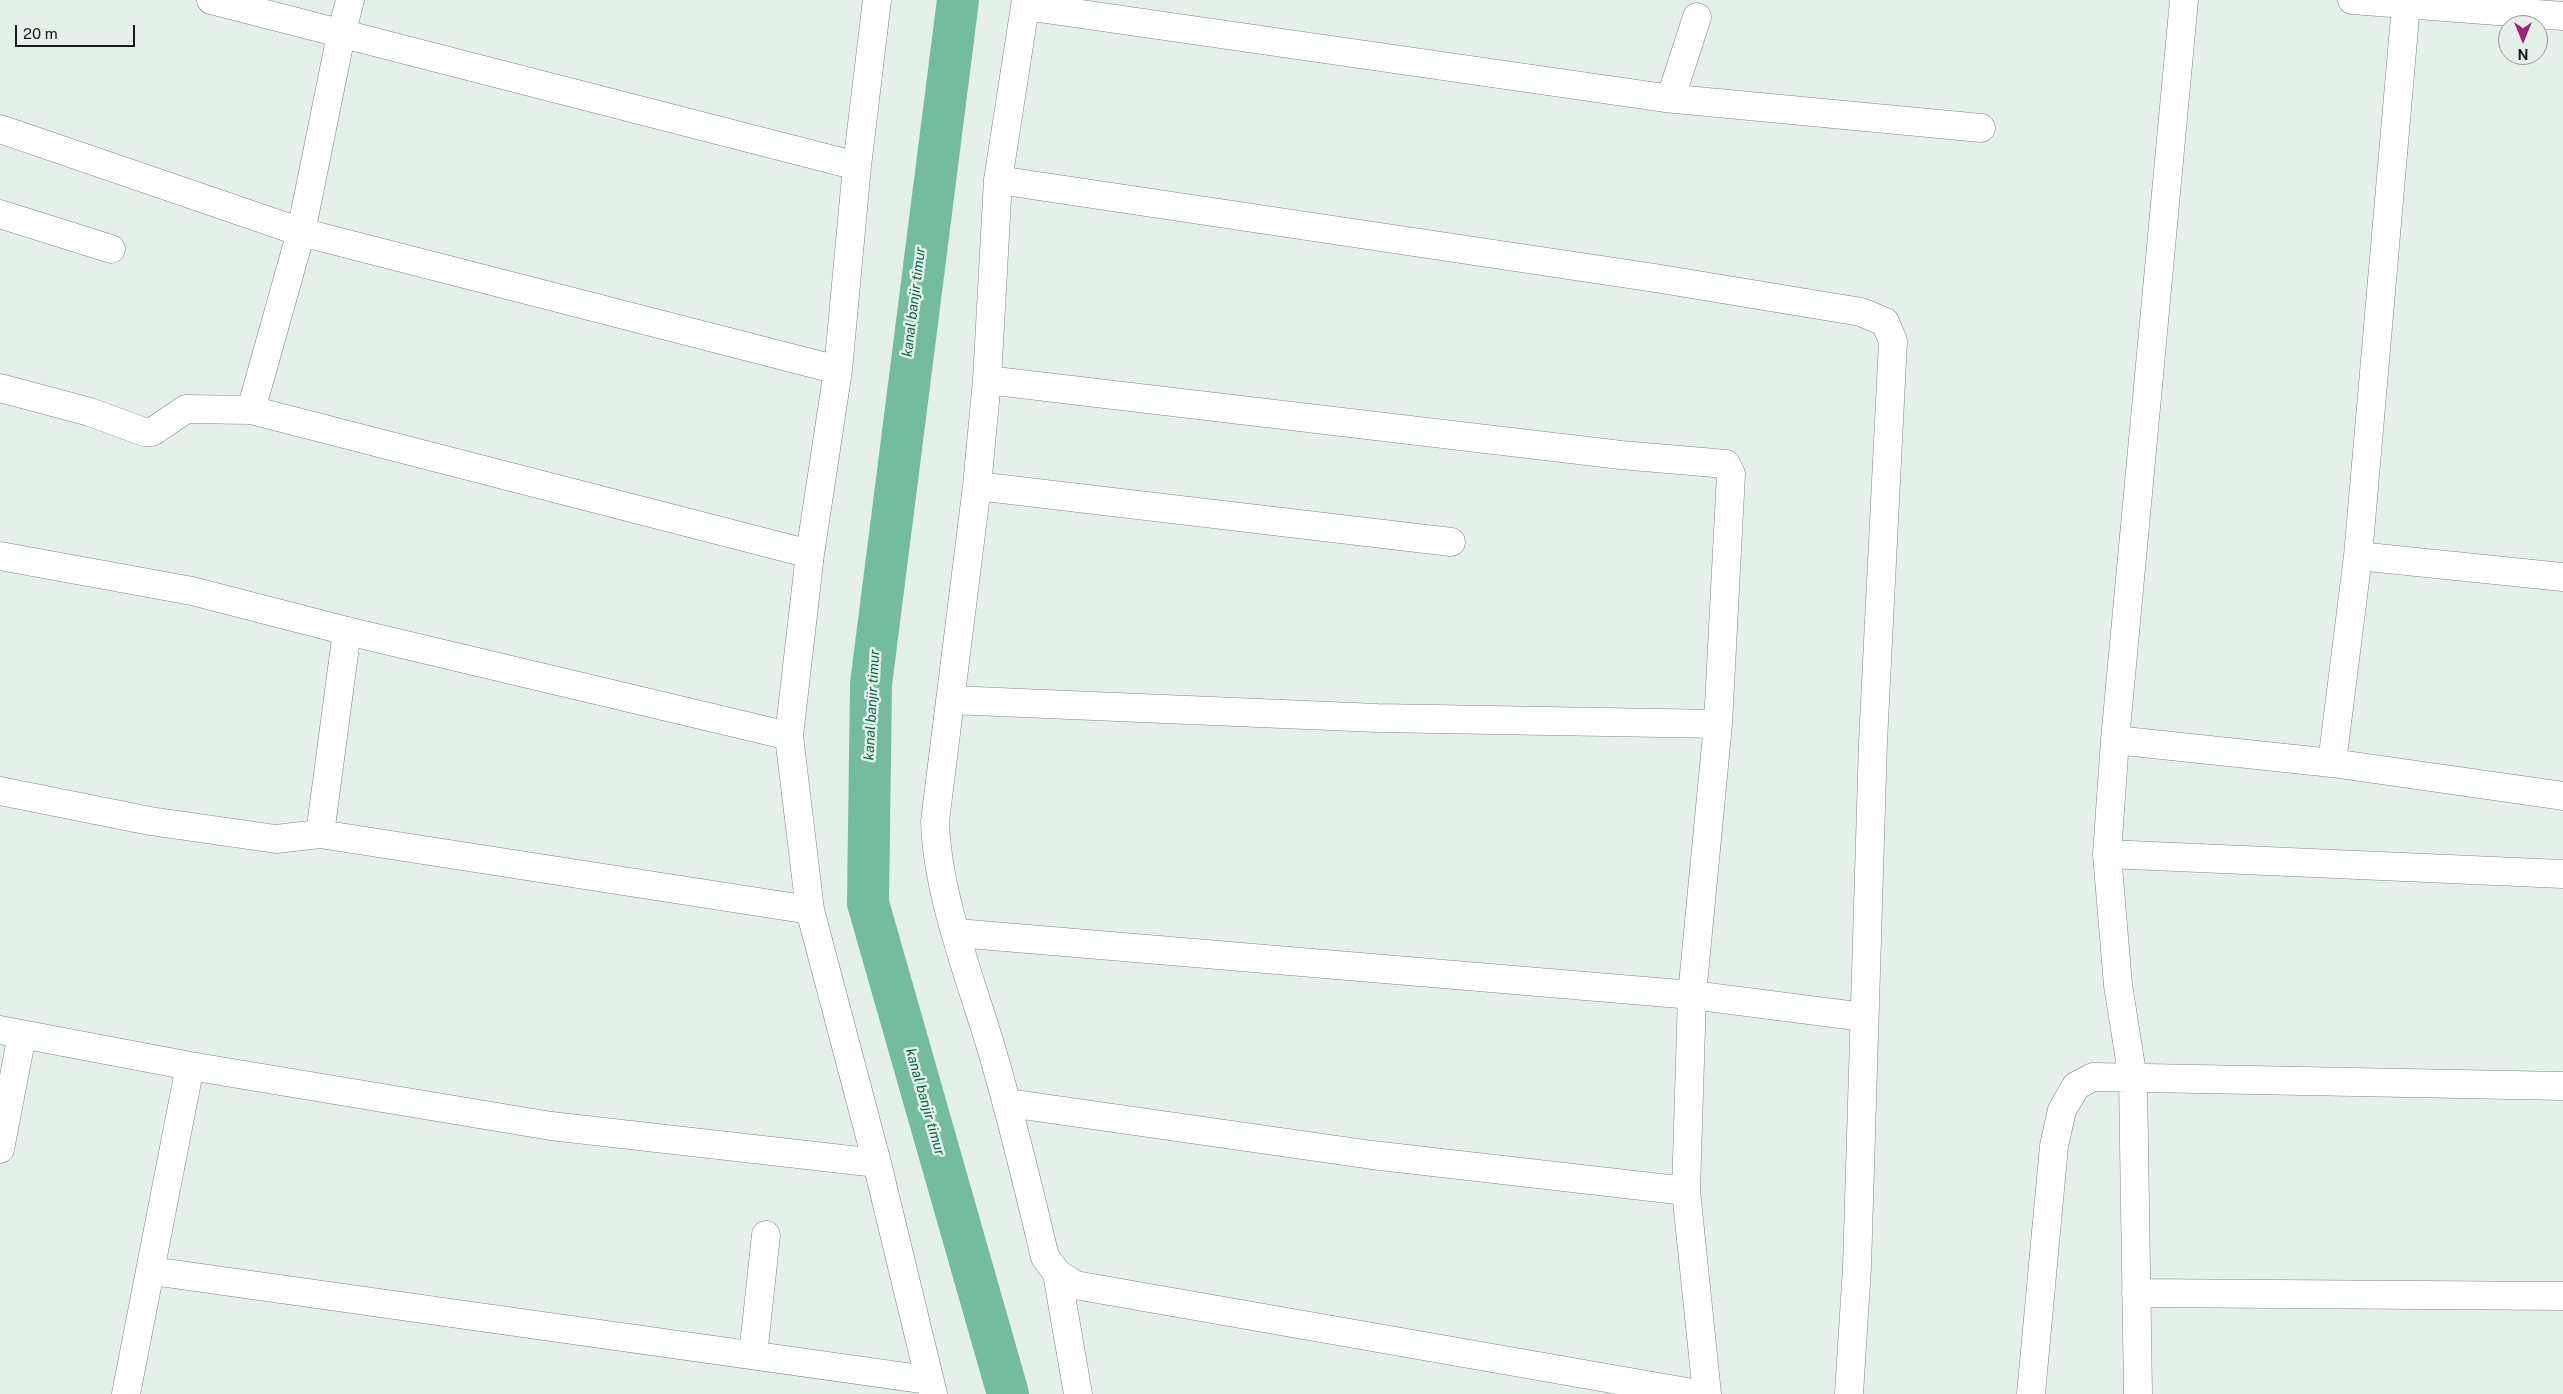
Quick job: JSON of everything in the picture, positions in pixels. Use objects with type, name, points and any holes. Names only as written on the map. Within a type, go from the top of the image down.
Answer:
[{"type":"street","points":[[211,0],[340,35],[856,166]]},
{"type":"street","points":[[251,410],[301,232],[340,35],[350,0]]},
{"type":"street","points":[[152,1271],[753,1355],[930,1387],[877,1163],[810,910],[789,736],[810,554],[838,370],[856,166],[877,0]]},
{"type":"street","points":[[2138,1394],[2133,1079],[2118,985],[2107,854],[2115,740],[2184,0]]},
{"type":"street","points":[[2352,0],[2406,6],[2563,16]]},
{"type":"street","points":[[1698,1394],[1076,1285],[1057,1273],[1045,1257],[1008,1103],[957,933],[936,850],[937,802],[977,486],[987,380],[998,180],[1025,3],[1665,98],[1981,128]]},
{"type":"street","points":[[2332,763],[2358,556],[2406,6]]},
{"type":"street","points":[[1665,98],[1672,94],[1697,18]]},
{"type":"street","points":[[0,129],[301,232],[838,370]]},
{"type":"street","points":[[998,180],[1655,278],[1861,312],[1885,322],[1893,341],[1873,742],[1857,1267],[1849,1394]]},
{"type":"street","points":[[0,214],[111,249]]},
{"type":"street","points":[[987,380],[1621,455],[1726,464],[1731,474],[1718,724],[1692,995],[1686,1191],[1707,1394]]},
{"type":"street","points":[[0,388],[90,412],[144,432],[152,432],[186,409],[251,410],[810,554]]},
{"type":"street","points":[[977,486],[1451,542]]},
{"type":"street","points":[[0,556],[192,591],[346,631],[789,736]]},
{"type":"street","points":[[2358,556],[2563,577]]},
{"type":"street","points":[[320,834],[346,631]]},
{"type":"street","points":[[951,700],[1377,718],[1718,724]]},
{"type":"street","points":[[2115,740],[2332,763],[2563,796]]},
{"type":"street","points":[[0,791],[150,820],[276,838],[320,834],[810,910]]},
{"type":"street","points":[[2107,854],[2563,874]]},
{"type":"street","points":[[957,933],[1692,995],[1864,1017]]},
{"type":"street","points":[[0,1149],[11,1033],[190,1066],[552,1126],[877,1163]]},
{"type":"street","points":[[126,1394],[152,1271],[190,1066]]},
{"type":"street","points":[[2031,1394],[2054,1146],[2062,1110],[2076,1086],[2093,1077],[2563,1086]]},
{"type":"street","points":[[1008,1103],[1372,1155],[1686,1191]]},
{"type":"street","points":[[753,1355],[766,1235]]},
{"type":"street","points":[[1057,1273],[1078,1394]]},
{"type":"street","points":[[2136,1293],[2563,1296]]},
{"type":"waterway","name":"kanal banjir timur","points":[[958,0],[871,684],[868,903],[1008,1394]]}]
